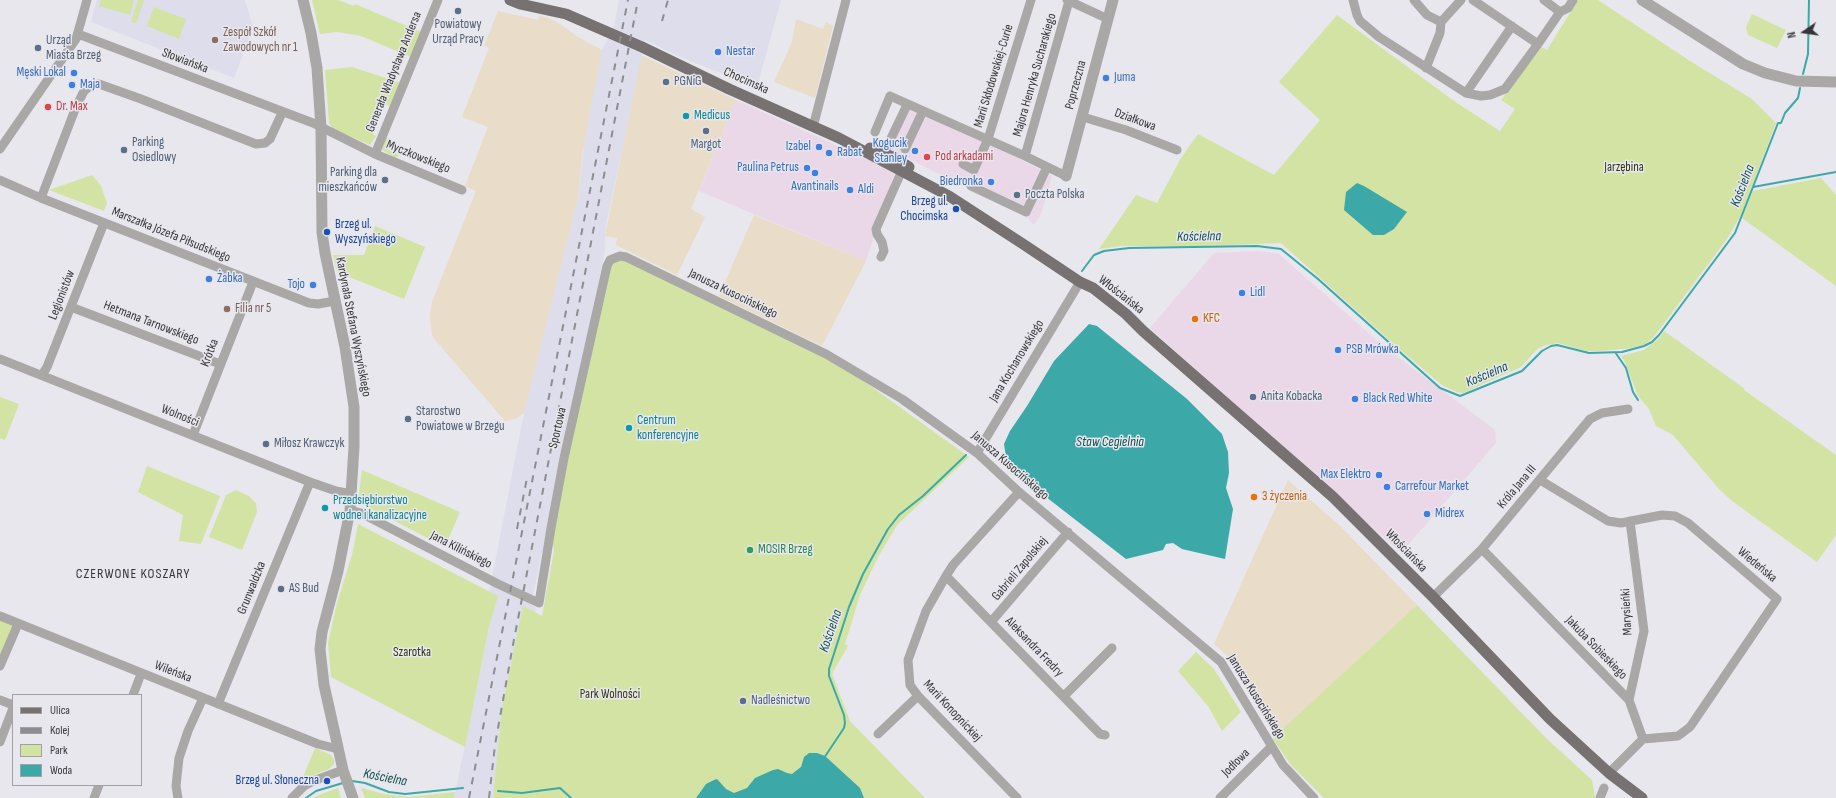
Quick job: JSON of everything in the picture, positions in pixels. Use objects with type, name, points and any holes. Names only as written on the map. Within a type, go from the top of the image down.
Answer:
[{"type":"main road","name":"Chocimska","points":[[510,0],[520,4],[566,14],[642,47],[903,168],[965,198],[1006,228],[1023,244]]},
{"type":"main road","name":"Chocimska","points":[[838,138],[884,153],[903,168]]},
{"type":"main road","name":"Włościańska","points":[[1023,244],[1080,282],[1089,294],[1143,331],[1333,497],[1433,597],[1550,719],[1609,774],[1642,798]]},
{"type":"street","points":[[0,149],[76,39],[88,0]]},
{"type":"street","name":"Kardynała Stefana Wyszyńskiego","points":[[303,0],[314,49],[321,128],[322,232],[350,378],[354,408],[354,447],[350,510],[338,571],[322,632],[320,649],[324,685],[338,749],[348,783]]},
{"type":"street","name":"Generała Władysława Andersa","points":[[375,154],[438,0]]},
{"type":"street","points":[[813,127],[846,0]]},
{"type":"street","name":"Marii Skłodowskiej-Curie","points":[[874,132],[890,96],[903,100],[907,105],[988,139],[1031,0]]},
{"type":"street","points":[[1068,0],[1108,19]]},
{"type":"street","name":"Majora Henryka Sucharskiego","points":[[1025,156],[1068,0]]},
{"type":"street","name":"Poprzeczna","points":[[1066,176],[1113,0]]},
{"type":"street","points":[[1353,0],[1356,15],[1360,21],[1379,37],[1466,93],[1473,95],[1490,95],[1505,89],[1560,12],[1568,8],[1573,0]]},
{"type":"street","points":[[1414,0],[1427,15],[1440,22]]},
{"type":"street","points":[[1426,68],[1440,33],[1440,22],[1461,0]]},
{"type":"street","points":[[1473,0],[1538,44]]},
{"type":"street","points":[[1544,0],[1560,12]]},
{"type":"street","points":[[1642,0],[1743,64],[1776,76],[1796,81],[1836,82]]},
{"type":"street","points":[[1466,93],[1512,26]]},
{"type":"street","name":"Słowiańska","points":[[78,34],[313,123],[321,128]]},
{"type":"street","points":[[1813,82],[1836,76]]},
{"type":"street","points":[[41,198],[76,107],[88,87],[91,85],[99,84],[141,99],[256,144],[265,143],[270,139],[282,112]]},
{"type":"street","points":[[884,153],[907,105]]},
{"type":"street","points":[[905,149],[923,111]]},
{"type":"street","name":"Działkowa","points":[[1082,116],[1126,130],[1177,150]]},
{"type":"street","name":"Myczkowskiego","points":[[321,128],[375,154],[462,190]]},
{"type":"street","points":[[963,164],[974,170],[988,139]]},
{"type":"street","name":"Majora Henryka Sucharskiego","points":[[988,139],[1066,176]]},
{"type":"street","points":[[971,186],[1026,212],[1047,167]]},
{"type":"street","points":[[881,257],[884,251],[876,229],[903,168]]},
{"type":"street","name":"Marszałka Józefa Piłsudskiego","points":[[0,180],[41,198],[309,303],[318,304],[335,301]]},
{"type":"street","name":"Legionistów","points":[[42,375],[47,367],[72,306],[104,223]]},
{"type":"street","name":"Janusza Kusocińskiego","points":[[610,260],[620,256],[626,257],[826,354],[902,399],[977,453],[1019,492],[1222,662],[1283,765],[1313,798]]},
{"type":"street","name":"Sportowa","points":[[539,603],[564,458],[607,266],[610,260]]},
{"type":"street","name":"Krótka","points":[[193,435],[220,364],[254,282]]},
{"type":"street","name":"Jana Kochanowskiego","points":[[977,453],[1080,282]]},
{"type":"street","name":"Hetmana Tarnowskiego","points":[[72,306],[220,364]]},
{"type":"street","name":"Wolności","points":[[0,359],[310,482],[336,491],[352,494]]},
{"type":"street","name":"Króla Jana III","points":[[1433,597],[1482,549],[1590,419],[1602,413],[1628,409]]},
{"type":"street","name":"Wiedeńska","points":[[1540,480],[1608,521],[1621,523],[1662,515],[1675,516],[1688,523],[1777,599],[1690,727],[1678,736],[1643,739]]},
{"type":"street","name":"Grunwaldzka","points":[[218,704],[310,482]]},
{"type":"street","name":"Marii Konopnickiej","points":[[1017,798],[918,696],[910,685],[908,660],[926,611],[953,565],[1019,492]]},
{"type":"street","name":"Jana Kilińskiego","points":[[350,510],[361,513],[498,584],[539,603]]},
{"type":"street","name":"Marysieńki","points":[[1629,700],[1644,631],[1630,521]]},
{"type":"street","name":"Gabrieli Zapolskiej","points":[[991,622],[1068,532]]},
{"type":"street","name":"Jakuba Sobieskiego","points":[[1482,549],[1629,700],[1643,739]]},
{"type":"street","name":"Aleksandra Fredry","points":[[946,576],[1100,734],[1104,735]]},
{"type":"street","name":"Wileńska","points":[[0,616],[318,744],[338,749]]},
{"type":"street","points":[[0,666],[18,624]]},
{"type":"street","points":[[1064,696],[1112,648]]},
{"type":"street","points":[[134,694],[142,674]]},
{"type":"street","points":[[878,734],[918,696]]},
{"type":"street","points":[[178,798],[176,786],[179,758],[188,731],[203,698]]},
{"type":"street","points":[[0,700],[12,706]]},
{"type":"street","points":[[0,742],[12,709]]},
{"type":"street","points":[[1609,774],[1643,739]]},
{"type":"street","name":"Jodłowa","points":[[1220,798],[1271,747]]},
{"type":"street","points":[[292,798],[304,786],[313,781],[348,783]]},
{"type":"street","points":[[94,798],[99,786]]},
{"type":"street","points":[[1600,798],[1604,788]]},
{"type":"shaded area","points":[[97,0],[245,0],[253,27],[234,78],[91,22]]},
{"type":"shaded area","points":[[619,0],[781,0],[757,87],[685,59],[645,40],[606,225],[605,250],[531,605],[536,608],[515,713],[505,798],[454,798],[489,628],[483,624],[524,413],[578,198],[585,138],[602,50],[614,26]]},
{"type":"shaded area","points":[[498,11],[538,20],[540,15],[557,22],[578,37],[602,50],[582,157],[578,198],[524,413],[515,419],[505,421],[436,341],[432,335],[430,316],[432,302],[476,191],[465,186],[488,127],[462,117],[489,48],[484,46]]},
{"type":"shaded area","points":[[796,19],[823,29],[826,22],[833,26],[815,98],[774,82],[792,42]]},
{"type":"shaded area","points":[[641,55],[736,100],[691,209],[705,217],[677,275],[616,245],[617,238],[605,236]]},
{"type":"shaded area","points":[[736,100],[884,167],[894,174],[866,261],[699,191]]},
{"type":"shaded area","points":[[908,107],[985,141],[1052,176],[1041,214],[1034,225],[1028,218],[889,149]]},
{"type":"shaded area","points":[[754,215],[866,261],[822,346],[719,296]]},
{"type":"shaded area","points":[[1258,251],[1279,254],[1382,345],[1495,430],[1496,443],[1401,553],[1150,328],[1214,253]]},
{"type":"shaded area","points":[[1288,480],[1340,526],[1417,605],[1276,735],[1246,688],[1231,659],[1214,644]]},
{"type":"green space","points":[[101,0],[134,0],[130,15],[99,6]]},
{"type":"green space","points":[[138,0],[144,0],[136,23],[131,22]]},
{"type":"green space","points":[[312,0],[338,0],[354,6],[355,4],[421,32],[411,57],[361,36],[337,32],[320,34]]},
{"type":"green space","name":"Jarzębina","points":[[1578,0],[1598,0],[1690,61],[1752,99],[1776,123],[1742,213],[1727,239],[1653,338],[1645,344],[1631,348],[1601,351],[1586,351],[1558,343],[1546,345],[1537,349],[1521,367],[1463,393],[1457,392],[1442,385],[1398,348],[1281,243],[1200,246],[1122,246],[1099,249],[1136,195],[1157,203],[1181,158],[1198,134],[1274,175],[1320,120],[1279,82],[1337,15],[1454,101],[1500,131],[1515,109],[1501,100],[1542,47],[1547,50]]},
{"type":"green space","points":[[154,7],[186,19],[179,39],[147,26]]},
{"type":"green space","points":[[1752,14],[1786,30],[1777,48],[1748,35],[1746,27]]},
{"type":"green space","points":[[352,67],[401,83],[390,106],[385,104],[373,134],[376,136],[370,145],[333,129],[329,123],[325,70]]},
{"type":"green space","points":[[385,137],[390,139],[387,149],[399,155],[396,158],[382,150]]},
{"type":"green space","points":[[92,175],[101,186],[107,203],[104,211],[49,190]]},
{"type":"green space","points":[[1821,178],[1836,195],[1836,286],[1742,218],[1753,191]]},
{"type":"green space","points":[[375,226],[425,247],[404,299],[337,272],[333,255],[364,255]]},
{"type":"green space","name":"Park Wolności","points":[[620,256],[826,354],[969,457],[897,525],[878,557],[860,595],[845,644],[848,646],[832,674],[850,721],[925,798],[493,798],[502,708],[523,606],[542,616],[554,551],[551,528],[610,260]]},
{"type":"green space","points":[[1664,331],[1836,455],[1836,535],[1817,562],[1732,501],[1719,489],[1673,435],[1656,426],[1649,409],[1638,396],[1625,362],[1621,356],[1644,350],[1658,339]]},
{"type":"green space","points":[[0,397],[19,404],[5,440],[0,438]]},
{"type":"green space","points":[[147,466],[220,496],[201,544],[179,541],[183,515],[138,492]]},
{"type":"green space","points":[[362,470],[460,512],[445,547],[358,502]]},
{"type":"green space","points":[[236,490],[249,496],[256,503],[257,512],[242,550],[209,537],[226,495]]},
{"type":"green space","name":"Szarotka","points":[[358,524],[498,596],[489,627],[465,747],[331,677],[328,643],[337,603],[352,555]]},
{"type":"green space","points":[[1417,605],[1546,738],[1592,780],[1595,798],[1324,798],[1291,765],[1273,739],[1276,735]]},
{"type":"green space","points":[[0,620],[12,625],[13,627],[0,657]]},
{"type":"green space","points":[[1196,652],[1214,669],[1241,712],[1222,731],[1208,706],[1178,671]]},
{"type":"green space","points":[[315,748],[331,755],[334,760],[334,764],[329,769],[304,781],[303,777]]},
{"type":"green space","points":[[338,788],[341,798],[313,798],[317,796]]},
{"type":"green space","points":[[361,788],[384,794],[409,797],[455,792],[454,798],[365,798]]},
{"type":"water","points":[[1357,183],[1407,212],[1394,229],[1384,235],[1373,235],[1344,210],[1346,192]]},
{"type":"water","name":"Staw Cegielnia","points":[[1089,324],[1097,326],[1187,399],[1222,434],[1228,452],[1229,473],[1226,488],[1233,509],[1225,559],[1182,549],[1173,543],[1166,544],[1163,550],[1126,559],[1028,483],[1007,464],[1004,444],[1010,431],[1054,361]]},
{"type":"water","points":[[809,753],[817,753],[825,756],[860,788],[864,798],[696,798],[706,784],[717,779],[726,789],[734,793],[747,788],[755,778],[773,770],[778,769],[792,774],[801,767],[804,757]]},
{"type":"waterway","name":"Kościelna","points":[[1803,74],[1808,54],[1809,0]]},
{"type":"waterway","name":"Kościelna","points":[[1082,271],[1094,255],[1104,251],[1129,248],[1257,246],[1281,249],[1318,279],[1440,388],[1460,396],[1522,371],[1542,351],[1551,346],[1557,345],[1589,353],[1622,352],[1644,346],[1652,342],[1659,335],[1735,233],[1778,123],[1781,123],[1785,113],[1798,98],[1800,88]]},
{"type":"waterway","points":[[1753,187],[1836,172]]},
{"type":"waterway","points":[[1615,352],[1626,368],[1633,392],[1638,400]]},
{"type":"waterway","name":"Kościelna","points":[[824,758],[844,728],[845,723],[844,715],[829,676],[829,669],[849,607],[863,574],[888,529],[899,515],[923,496],[966,455]]},
{"type":"waterway","name":"Kościelna","points":[[352,781],[365,783],[389,792],[405,794],[463,788]]},
{"type":"waterway","name":"Kościelna","points":[[306,798],[316,791],[343,783]]},
{"type":"waterway","name":"Kościelna","points":[[498,791],[522,793],[560,788],[571,798]]},
{"type":"railway","points":[[469,798],[628,0]]},
{"type":"railway","points":[[489,798],[495,745],[512,650],[638,0]]},
{"type":"railway","points":[[662,21],[668,0]]},
{"type":"railway","points":[[517,529],[527,478]]},
{"type":"place","name":"Powiatowy Urząd Pracy","points":[[458,11]]},
{"type":"place","name":"Zespół Szkół Zawodowych nr 1","points":[[215,40]]},
{"type":"place","name":"Urząd Miasta Brzeg","points":[[38,48]]},
{"type":"place","name":"Nestar","points":[[718,52]]},
{"type":"place","name":"Męski Lokal","points":[[74,73]]},
{"type":"place","name":"Juma","points":[[1106,78]]},
{"type":"place","name":"PGNiG","points":[[666,82]]},
{"type":"place","name":"Maja","points":[[72,85]]},
{"type":"place","name":"Dr. Max","points":[[48,107]]},
{"type":"place","name":"Medicus","points":[[686,116]]},
{"type":"place","name":"Margot","points":[[706,131]]},
{"type":"place","name":"Izabel","points":[[819,147]]},
{"type":"place","name":"Parking Osiedlowy","points":[[124,150]]},
{"type":"place","name":"Kogucik Stanley","points":[[915,151]]},
{"type":"place","name":"Rabat","points":[[829,153]]},
{"type":"place","name":"Pod arkadami","points":[[927,157]]},
{"type":"place","name":"Paulina Petrus","points":[[807,168]]},
{"type":"place","name":"Avantinails","points":[[815,173]]},
{"type":"place","name":"Parking dla mieszkańców","points":[[385,180]]},
{"type":"place","name":"Biedronka","points":[[991,182]]},
{"type":"place","name":"Aldi","points":[[850,190]]},
{"type":"place","name":"Poczta Polska","points":[[1017,195]]},
{"type":"place","name":"Brzeg ul. Chocimska","points":[[956,209]]},
{"type":"place","name":"Brzeg ul. Wyszyńskiego","points":[[327,232]]},
{"type":"place","name":"Żabka","points":[[209,279]]},
{"type":"place","name":"Tojo","points":[[313,285]]},
{"type":"place","name":"Lidl","points":[[1242,293]]},
{"type":"place","name":"Filia nr 5","points":[[227,309]]},
{"type":"place","name":"KFC","points":[[1195,319]]},
{"type":"place","name":"PSB Mrówka","points":[[1338,350]]},
{"type":"place","name":"Anita Kobacka","points":[[1253,397]]},
{"type":"place","name":"Black Red White","points":[[1355,399]]},
{"type":"place","name":"Starostwo Powiatowe w Brzegu","points":[[408,419]]},
{"type":"place","name":"Centrum konferencyjne","points":[[629,428]]},
{"type":"place","name":"Miłosz Krawczyk","points":[[266,444]]},
{"type":"place","name":"Max Elektro","points":[[1379,475]]},
{"type":"place","name":"Carrefour Market","points":[[1387,487]]},
{"type":"place","name":"3 życzenia","points":[[1254,497]]},
{"type":"place","name":"Przedsiębiorstwo wodne i kanalizacyjne","points":[[325,508]]},
{"type":"place","name":"Midrex","points":[[1427,514]]},
{"type":"place","name":"MOSIR Brzeg","points":[[750,550]]},
{"type":"place","name":"AS Bud","points":[[281,589]]},
{"type":"place","name":"Nadleśnictwo","points":[[743,701]]},
{"type":"place","name":"Brzeg ul. Słoneczna","points":[[327,781]]},
{"type":"district","name":"CZERWONE KOSZARY","points":[[133,574]]}]
